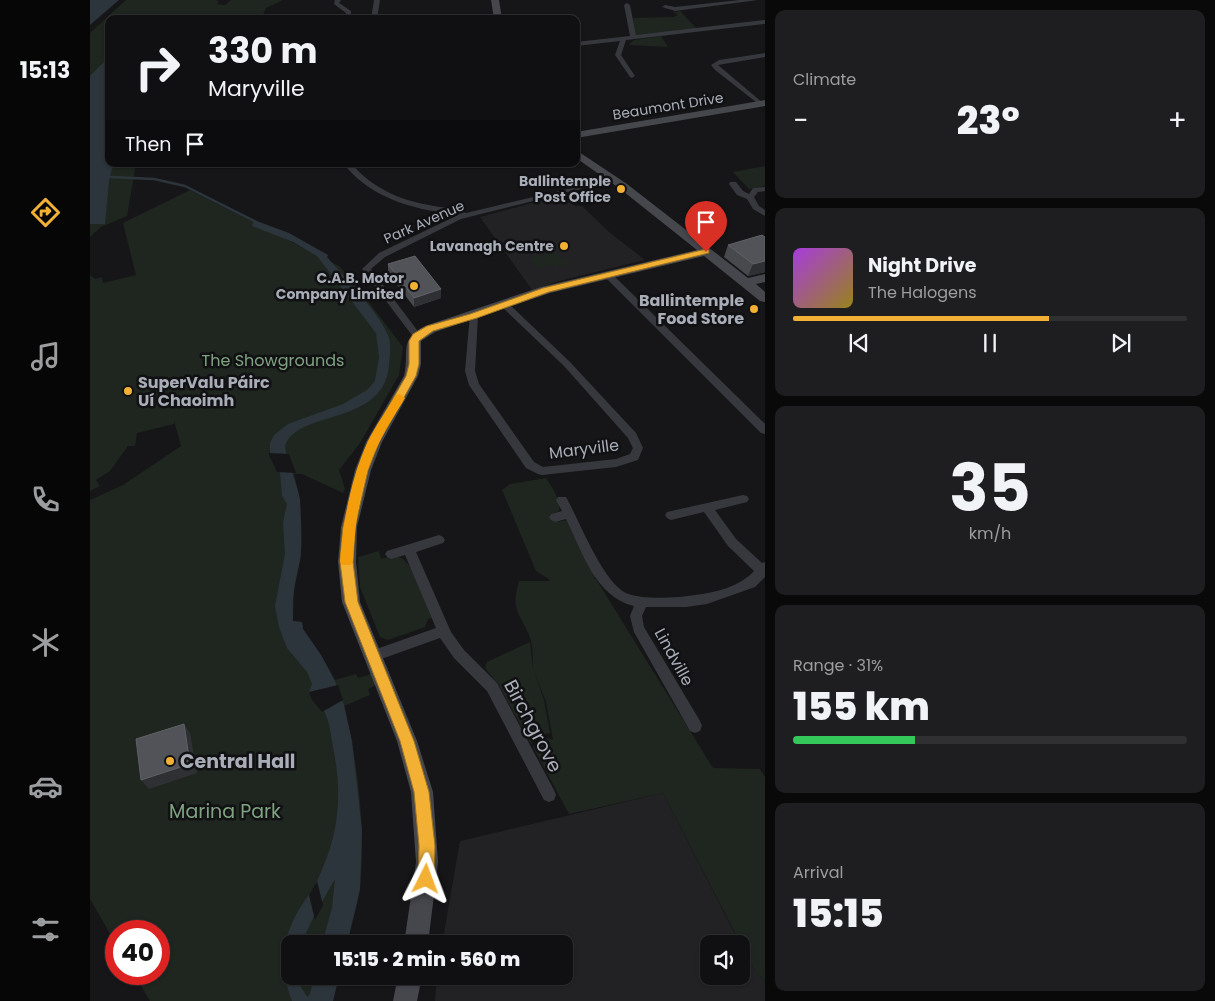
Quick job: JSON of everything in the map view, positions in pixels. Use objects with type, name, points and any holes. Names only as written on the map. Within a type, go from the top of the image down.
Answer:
[{"type":"street","points":[[338,0],[336,3],[349,12],[349,15]]},
{"type":"street","points":[[375,15],[377,0]]},
{"type":"street","points":[[495,0],[497,15]]},
{"type":"street","points":[[665,7],[675,10],[755,0]]},
{"type":"street","points":[[661,1],[668,16]]},
{"type":"street","points":[[627,5],[633,37]]},
{"type":"street","points":[[580,44],[765,22]]},
{"type":"street","points":[[624,38],[618,54],[632,76]]},
{"type":"street","points":[[763,104],[721,73],[714,65],[719,62],[765,54]]},
{"type":"street","name":"Beaumont Drive","points":[[580,134],[763,104]]},
{"type":"street","points":[[580,156],[614,180],[765,298]]},
{"type":"street","points":[[351,167],[367,182],[392,197],[421,206],[456,211],[465,215]]},
{"type":"street","name":"Park Avenue","points":[[417,336],[366,268],[382,255],[465,215],[614,180]]},
{"type":"street","points":[[733,184],[740,193],[750,196],[756,207],[765,214]]},
{"type":"street","points":[[750,196],[756,190],[765,188]]},
{"type":"street","points":[[417,935],[427,862],[422,792],[407,741],[351,602],[346,562],[349,527],[358,485],[370,449],[411,376],[414,364],[414,341],[417,336],[435,326],[473,316],[546,290],[706,252]]},
{"type":"street","points":[[608,275],[765,430]]},
{"type":"street","points":[[746,283],[765,278]]},
{"type":"street","name":"Maryville","points":[[473,316],[470,361],[474,385],[530,465],[542,470],[551,470],[616,463],[634,457],[638,448],[632,436],[580,376],[505,305]]},
{"type":"street","points":[[671,516],[743,499]]},
{"type":"street","name":"Lindville","points":[[562,500],[600,571],[615,592],[627,599],[642,602],[686,602],[707,599],[750,583],[764,570],[746,558],[728,538],[707,507]]},
{"type":"street","points":[[554,517],[570,513]]},
{"type":"street","points":[[391,554],[440,540]]},
{"type":"street","name":"Birchgrove","points":[[409,549],[444,631],[459,654],[492,687],[549,795]]},
{"type":"street","name":"Lindville","points":[[642,602],[636,616],[638,628],[695,726]]},
{"type":"street","points":[[373,656],[444,631]]},
{"type":"street","points":[[405,1001],[408,985]]},
{"type":"shaded area","points":[[90,0],[119,0],[90,25]]},
{"type":"shaded area","points":[[105,61],[105,167],[112,167],[105,224],[90,224],[90,76]]},
{"type":"shaded area","name":"Lavanagh Centre","points":[[562,195],[575,206],[582,206],[609,232],[645,260],[559,281],[532,290],[480,217]]},
{"type":"shaded area","points":[[254,220],[289,233],[328,255],[327,257],[361,296],[385,328],[390,344],[389,365],[384,385],[372,399],[340,415],[306,426],[293,434],[285,446],[299,495],[301,513],[301,553],[293,595],[293,621],[302,622],[303,629],[321,655],[335,681],[344,705],[352,741],[362,830],[360,889],[349,935],[324,935],[332,908],[335,879],[305,935],[288,935],[299,909],[315,885],[330,848],[337,815],[338,782],[327,717],[309,692],[312,684],[307,672],[287,648],[279,627],[275,606],[285,554],[283,522],[287,504],[282,496],[280,472],[270,453],[270,443],[274,435],[288,424],[343,404],[367,390],[375,381],[379,357],[376,333],[317,256],[293,242],[252,226]]},
{"type":"shaded area","points":[[663,793],[735,935],[700,935],[700,985],[750,985],[750,962],[765,981],[765,1001],[435,1001],[436,985],[573,985],[573,935],[444,935],[460,841]]},
{"type":"shaded area","points":[[287,985],[300,985],[307,997],[310,994],[312,985],[337,985],[333,1001],[292,1001]]},
{"type":"green space","points":[[126,0],[215,0],[219,1],[217,4],[225,5],[231,0],[283,0],[266,8],[263,15],[110,15]]},
{"type":"green space","points":[[680,11],[697,29],[636,35],[633,18],[674,17],[678,15],[673,12]]},
{"type":"green space","points":[[105,19],[105,167],[135,167],[127,216],[101,227],[90,237],[90,33]]},
{"type":"green space","points":[[661,36],[668,47],[629,45],[634,40]]},
{"type":"green space","points":[[765,166],[765,186],[749,189],[733,172]]},
{"type":"green space","name":"Marina Park","points":[[190,190],[339,266],[403,347],[399,375],[360,443],[339,470],[345,489],[343,493],[302,474],[294,474],[300,499],[301,554],[294,591],[293,621],[302,622],[303,629],[335,680],[356,674],[358,678],[371,674],[376,685],[368,689],[370,695],[344,706],[357,773],[362,842],[360,888],[349,935],[281,935],[281,985],[337,985],[333,1001],[150,1001],[141,985],[170,985],[170,920],[105,920],[105,925],[90,899],[90,500],[123,485],[181,446],[174,421],[174,424],[137,433],[135,446],[128,446],[110,471],[96,480],[100,486],[90,491],[90,275],[95,279],[102,277],[103,283],[136,275],[123,223]]},
{"type":"green space","points":[[555,251],[568,264],[555,268],[552,264],[538,268],[529,258]]},
{"type":"green space","points":[[546,478],[559,502],[559,511],[549,515],[554,522],[568,520],[597,577],[593,578],[596,579],[713,768],[760,769],[765,777],[765,981],[750,962],[750,935],[736,935],[663,793],[569,814],[533,747],[542,737],[553,740],[546,702],[534,671],[544,700],[550,733],[542,735],[531,744],[498,684],[485,668],[487,662],[530,642],[533,669],[531,641],[516,607],[516,592],[519,581],[550,580],[536,571],[502,490],[510,484]]},
{"type":"green space","points":[[379,551],[381,559],[396,557],[406,561],[419,585],[432,618],[428,619],[425,627],[388,640],[380,637],[360,587],[358,557]]},
{"type":"pier","points":[[268,453],[289,454],[296,473],[277,472]]},
{"type":"pier","points":[[338,685],[343,700],[322,712],[312,700],[309,692]]},
{"type":"pier","points":[[317,881],[323,905],[315,920],[309,895]]},
{"type":"building","points":[[762,235],[765,237],[765,261],[753,264],[728,245]]},
{"type":"building","name":"C.A.B. Motor Company Limited","points":[[415,256],[441,289],[414,298],[388,264]]},
{"type":"building","name":"Central Hall","points":[[184,724],[190,764],[141,780],[136,739]]},
{"type":"waterway","points":[[111,177],[154,179],[185,186],[258,223]]},
{"type":"slow traffic","points":[[347,561],[349,527],[354,500],[363,470],[370,449],[400,398]]},
{"type":"place","name":"Ballintemple Post Office","points":[[621,189]]},
{"type":"place","name":"Lavanagh Centre","points":[[564,246]]},
{"type":"place","name":"C.A.B. Motor Company Limited","points":[[414,286]]},
{"type":"place","name":"Ballintemple Food Store","points":[[754,309]]},
{"type":"place","name":"SuperValu Páirc Uí Chaoimh","points":[[128,391]]},
{"type":"place","name":"Central Hall","points":[[170,761]]},
{"type":"route","points":[[426,879],[427,846],[422,792],[407,741],[351,602],[346,562],[349,527],[354,500],[363,470],[370,449],[411,376],[414,364],[414,341],[425,330],[435,326],[473,316],[546,290],[706,252]]},
{"type":"park label","name":"The Showgrounds","points":[[273,360]]}]
